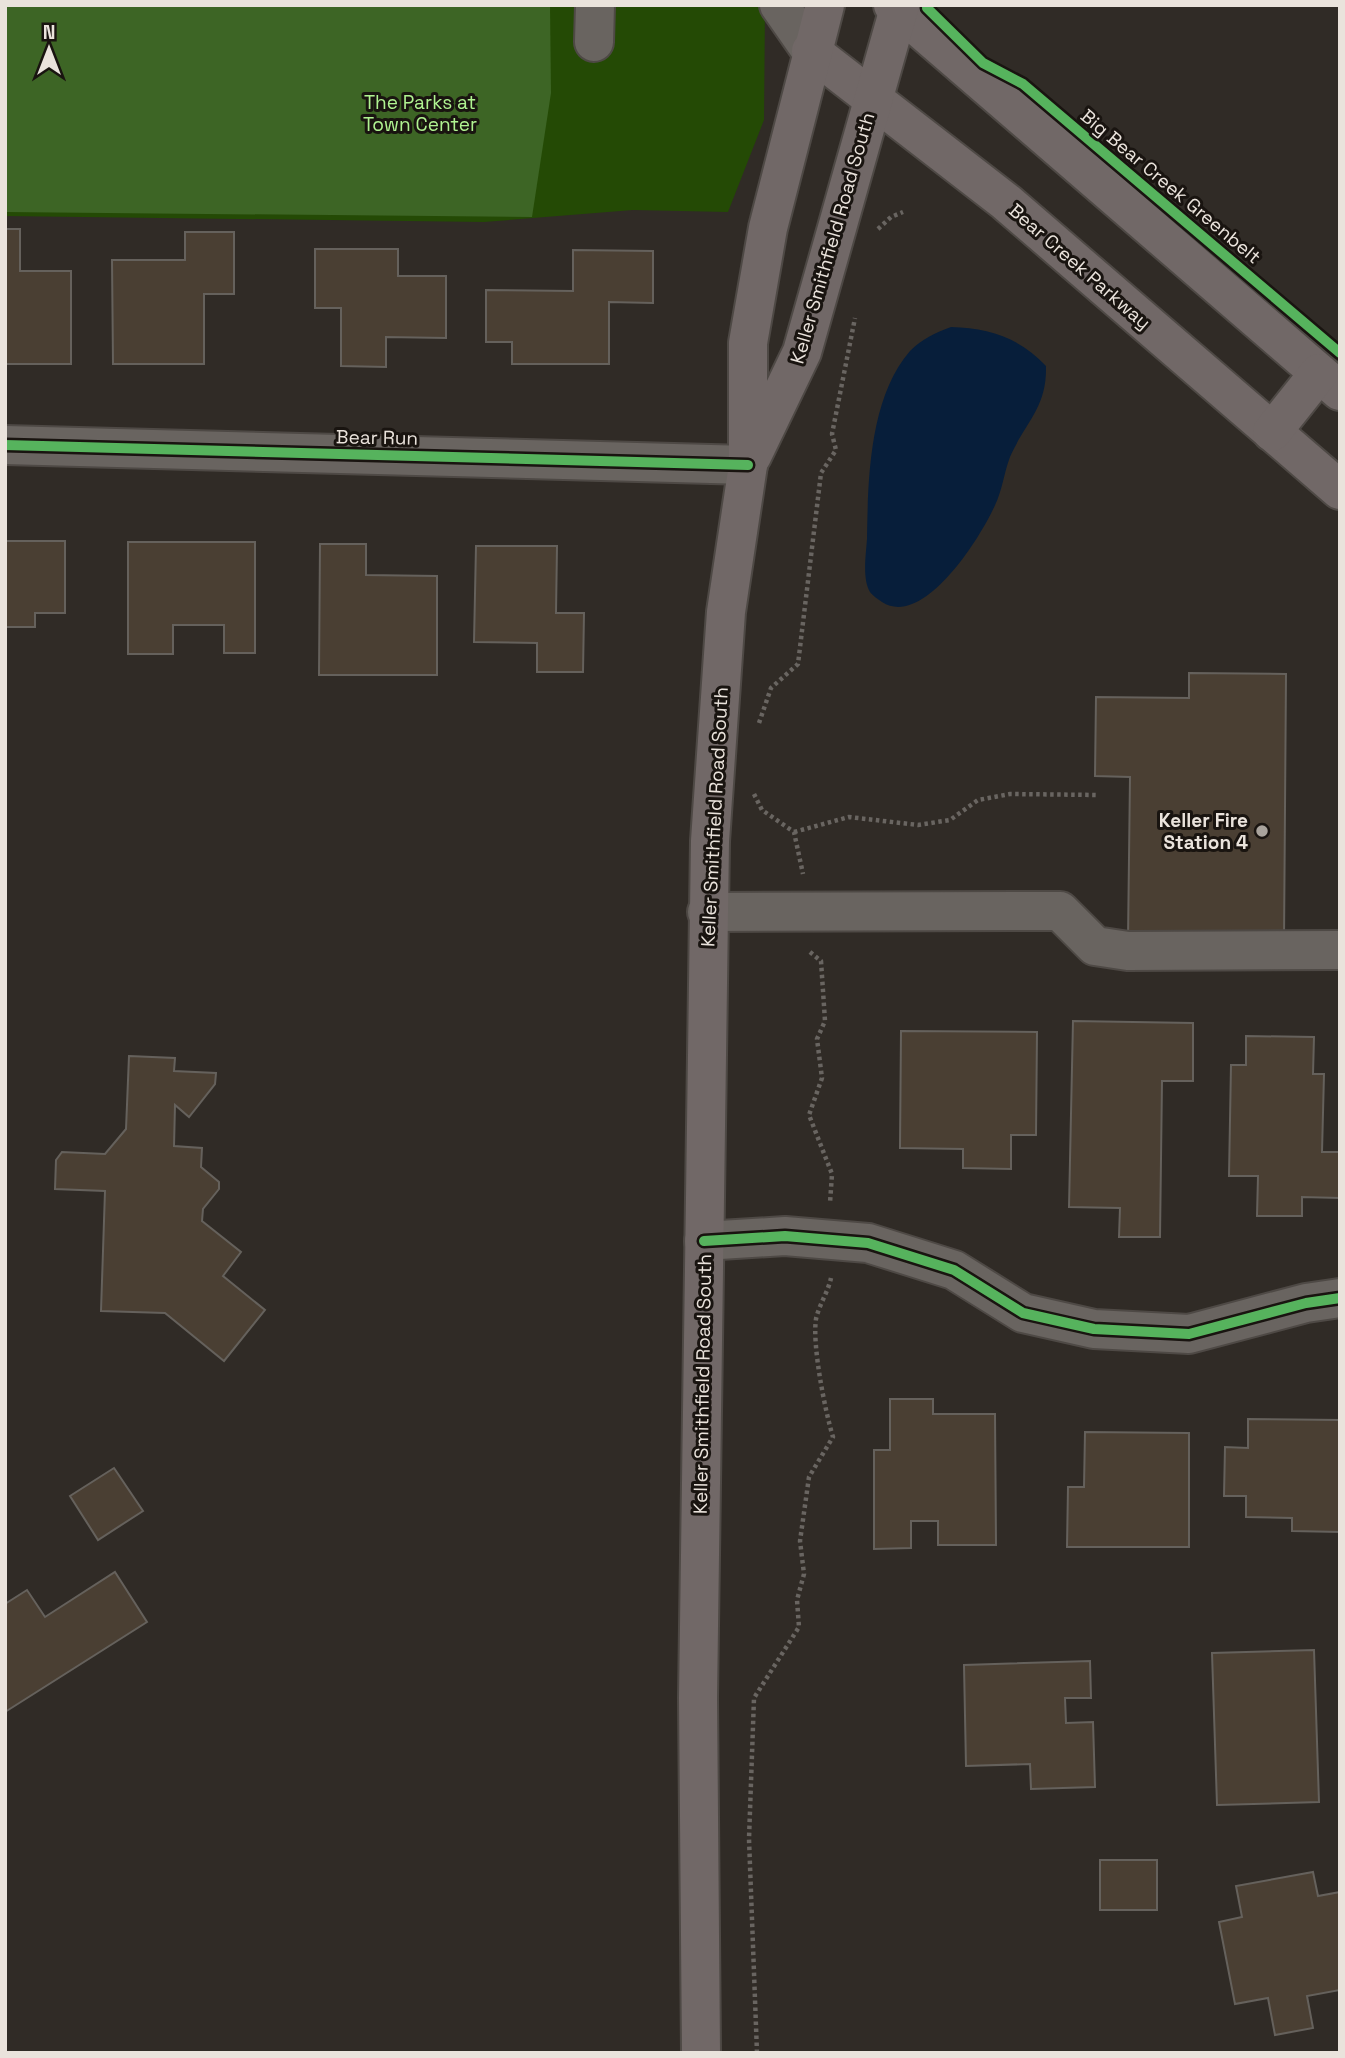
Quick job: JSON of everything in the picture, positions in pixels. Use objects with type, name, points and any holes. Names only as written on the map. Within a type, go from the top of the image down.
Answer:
[{"type":"main road","name":"Keller Smithfield Road South","points":[[701,2053],[698,1698],[708,912],[726,612],[748,465],[748,343],[768,228],[811,51],[825,5]]},
{"type":"main road","name":"Keller Smithfield Road South","points":[[748,465],[802,352],[897,7]]},
{"type":"main road","points":[[897,7],[1329,382],[1272,432]]},
{"type":"main road","name":"Bear Creek Parkway","points":[[811,51],[1006,202],[1340,490]]},
{"type":"street","points":[[779,5],[811,51]]},
{"type":"street","name":"Bear Run","points":[[5,445],[748,465]]},
{"type":"street","points":[[708,912],[1060,911],[1096,946],[1128,951],[1340,950]]},
{"type":"street","points":[[704,1241],[785,1236],[868,1243],[954,1270],[1023,1313],[1094,1329],[1189,1334],[1306,1303],[1340,1298]]},
{"type":"path","points":[[875,233],[891,217],[903,212]]},
{"type":"path","points":[[757,731],[771,688],[799,664],[821,473],[836,450],[832,434],[856,309]]},
{"type":"path","points":[[752,790],[762,810],[794,832],[805,886]]},
{"type":"path","points":[[794,832],[849,817],[918,825],[950,820],[978,800],[1010,794],[1099,795]]},
{"type":"path","points":[[807,950],[821,961],[825,1021],[817,1039],[822,1078],[809,1115],[832,1174],[830,1211]]},
{"type":"path","points":[[757,2053],[749,1839],[754,1698],[799,1627],[797,1601],[804,1574],[800,1541],[809,1477],[833,1437],[823,1406],[816,1318],[828,1294],[833,1266]]},
{"type":"green space","name":"The Parks at Town Center","points":[[5,5],[765,5],[764,120],[728,212],[633,210],[484,222],[5,216]]},
{"type":"green space","name":"The Parks at Town Center","points":[[5,5],[550,5],[551,93],[532,217],[5,212]]},
{"type":"water","points":[[951,327],[991,332],[1026,348],[1046,366],[1043,393],[1010,457],[998,498],[981,532],[952,572],[934,590],[917,602],[899,607],[882,602],[870,592],[866,580],[868,492],[874,441],[886,392],[896,370],[919,343]]},
{"type":"building","points":[[5,229],[20,229],[20,271],[71,271],[71,364],[5,364]]},
{"type":"building","points":[[185,232],[234,232],[234,294],[204,294],[204,364],[113,364],[112,260],[185,260]]},
{"type":"building","points":[[315,249],[398,249],[398,276],[446,276],[446,338],[386,337],[386,367],[341,366],[341,308],[315,308]]},
{"type":"building","points":[[573,250],[653,251],[653,303],[609,302],[609,364],[512,364],[512,342],[486,342],[486,290],[573,291]]},
{"type":"building","points":[[5,541],[65,541],[65,613],[35,613],[35,627],[5,627]]},
{"type":"building","points":[[128,542],[255,542],[255,653],[224,653],[224,625],[173,625],[173,654],[128,654]]},
{"type":"building","points":[[320,544],[366,544],[366,575],[437,576],[437,675],[319,675]]},
{"type":"building","points":[[476,546],[557,546],[556,613],[584,613],[583,672],[537,672],[537,643],[474,642]]},
{"type":"building","points":[[1189,673],[1286,674],[1284,940],[1128,939],[1130,777],[1095,776],[1096,697],[1189,698]]},
{"type":"building","points":[[1073,1021],[1193,1023],[1193,1081],[1162,1081],[1160,1237],[1119,1237],[1120,1208],[1069,1207]]},
{"type":"building","points":[[901,1031],[1037,1032],[1036,1135],[1011,1135],[1011,1169],[963,1168],[963,1149],[900,1148]]},
{"type":"building","points":[[1246,1036],[1314,1037],[1313,1074],[1324,1074],[1322,1152],[1340,1152],[1340,1198],[1302,1197],[1302,1216],[1257,1216],[1258,1176],[1229,1176],[1231,1065],[1246,1065]]},
{"type":"building","points":[[129,1056],[175,1058],[174,1071],[216,1073],[215,1084],[189,1117],[175,1105],[174,1146],[202,1148],[201,1167],[219,1182],[219,1189],[203,1209],[202,1221],[241,1252],[223,1276],[265,1310],[224,1361],[165,1313],[101,1311],[105,1191],[55,1189],[56,1160],[62,1152],[105,1154],[126,1129]]},
{"type":"building","points":[[890,1399],[933,1399],[933,1414],[995,1414],[996,1545],[938,1545],[938,1521],[911,1521],[911,1548],[874,1549],[874,1450],[890,1450]]},
{"type":"building","points":[[1248,1419],[1340,1420],[1340,1532],[1292,1531],[1292,1518],[1246,1517],[1246,1496],[1224,1496],[1225,1447],[1248,1448]]},
{"type":"building","points":[[1085,1432],[1189,1433],[1189,1547],[1067,1547],[1068,1487],[1084,1487]]},
{"type":"building","points":[[114,1468],[143,1511],[98,1540],[70,1496]]},
{"type":"building","points":[[115,1572],[147,1622],[5,1712],[5,1604],[27,1590],[45,1617]]},
{"type":"building","points":[[1314,1650],[1319,1802],[1217,1805],[1212,1653]]},
{"type":"building","points":[[1090,1661],[1091,1698],[1065,1698],[1066,1723],[1093,1722],[1095,1787],[1031,1789],[1030,1764],[966,1766],[964,1665]]},
{"type":"building","points":[[1100,1860],[1157,1860],[1157,1910],[1100,1910]]},
{"type":"building","points":[[1313,1872],[1318,1896],[1340,1892],[1340,1990],[1307,1996],[1313,2028],[1275,2035],[1268,1998],[1235,2004],[1219,1922],[1242,1917],[1236,1886]]},
{"type":"cycle path","name":"Big Bear Creek Greenbelt","points":[[927,8],[983,63],[1023,84],[1340,353]]},
{"type":"cycle path","points":[[5,445],[748,465]]},
{"type":"cycle path","points":[[704,1241],[785,1236],[868,1243],[954,1270],[1023,1313],[1094,1329],[1189,1334],[1306,1303],[1340,1298]]},
{"type":"place","name":"Keller Fire Station 4","points":[[1262,831]]}]
